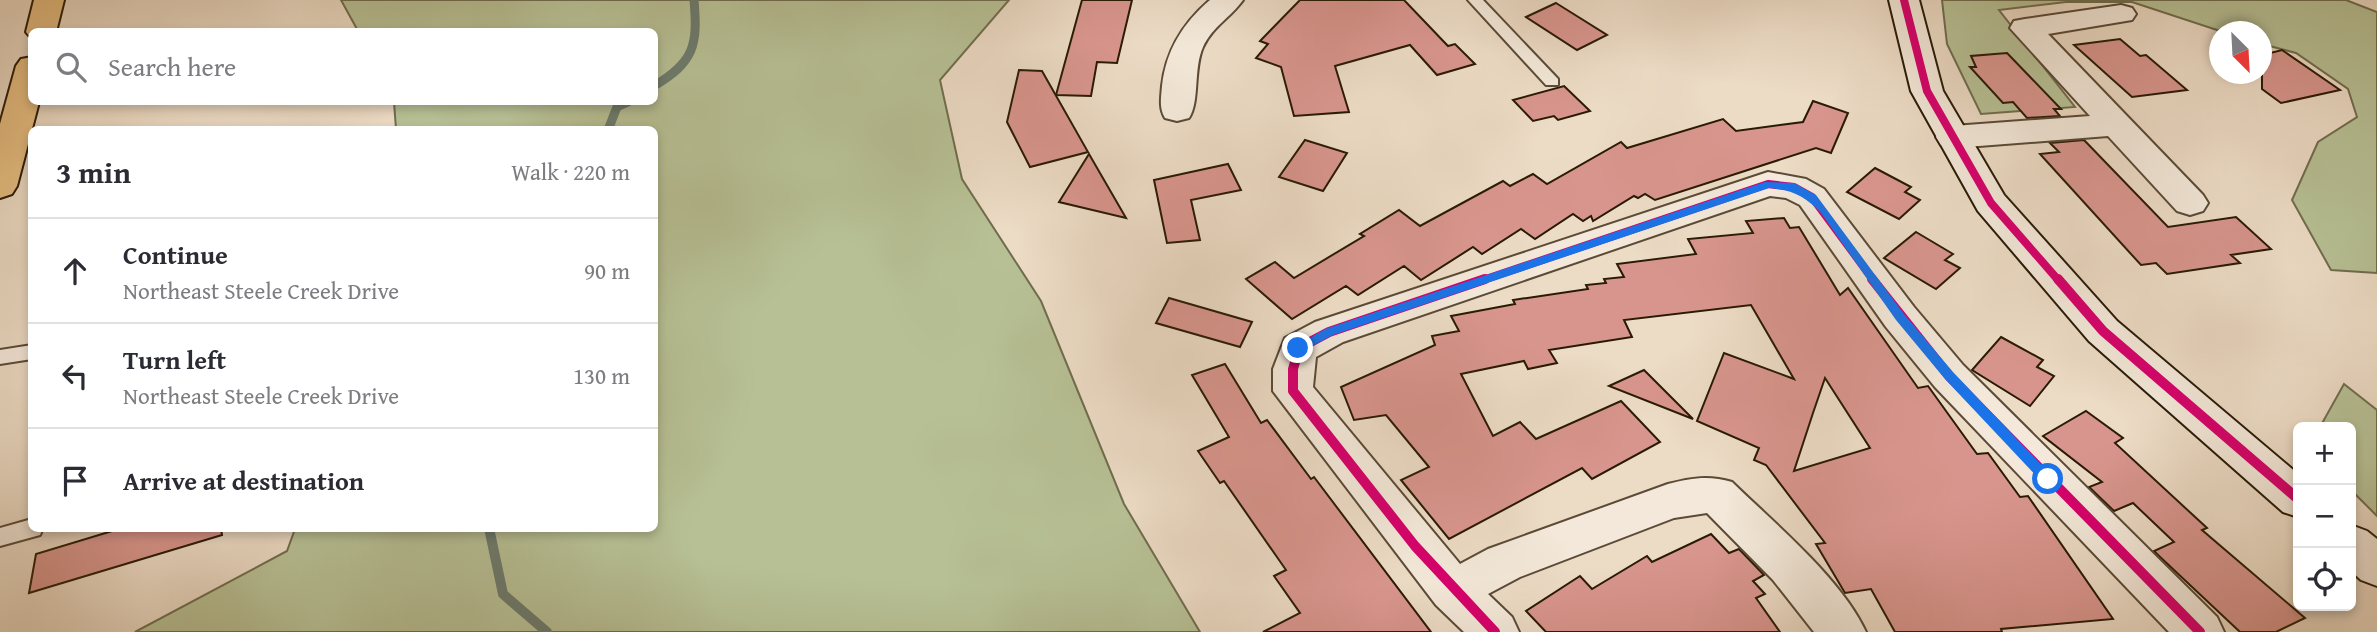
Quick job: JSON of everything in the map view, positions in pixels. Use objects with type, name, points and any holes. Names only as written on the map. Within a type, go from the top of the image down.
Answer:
[{"type":"main road","points":[[42,28],[49,0]]},
{"type":"main road","points":[[0,186],[28,81]]},
{"type":"street","points":[[1177,111],[1177,79],[1186,42],[1228,0]]},
{"type":"street","points":[[1904,0],[1927,92],[1991,203],[2104,331],[2293,495]]},
{"type":"street","points":[[2121,14],[2025,28],[2190,203]]},
{"type":"street","points":[[1953,137],[2116,125]]},
{"type":"street","points":[[1495,632],[1452,591],[1293,391],[1293,369],[1298,348],[1329,332],[1768,184],[1794,187],[1812,197],[1900,317],[1949,376],[2200,632]]},
{"type":"street","points":[[1452,591],[1504,564],[1668,502],[1693,495],[1717,495],[1789,566],[1842,632]]},
{"type":"street","points":[[2356,548],[2377,566]]},
{"type":"lane","points":[[1475,0],[1552,82]]},
{"type":"lane","points":[[0,358],[28,353]]},
{"type":"lane","points":[[0,537],[28,529]]},
{"type":"green space","points":[[341,0],[1009,0],[940,80],[962,179],[1041,301],[1124,504],[1200,632],[135,632],[287,551],[294,532],[658,532],[658,126],[396,126],[394,105],[658,105],[658,28],[356,28]]},
{"type":"green space","points":[[1942,0],[2346,0],[2377,12],[2377,273],[2331,270],[2292,200],[2318,142],[2357,117],[2348,89],[2296,53],[2272,47],[2272,21],[2209,21],[2209,27],[2132,2],[2066,2],[1999,10],[2075,107],[1981,114],[1947,44]]},
{"type":"green space","points":[[2344,384],[2377,410],[2377,516],[2356,495],[2356,422],[2323,422]]},
{"type":"building","points":[[1082,0],[1132,0],[1117,63],[1097,62],[1091,96],[1056,95]]},
{"type":"building","points":[[1300,0],[1404,0],[1448,46],[1455,44],[1475,64],[1437,75],[1410,45],[1335,66],[1349,112],[1294,116],[1281,67],[1256,58],[1268,44],[1260,41]]},
{"type":"building","points":[[1556,3],[1607,35],[1577,50],[1526,17]]},
{"type":"building","points":[[2120,39],[2140,56],[2146,55],[2187,90],[2132,97],[2074,45]]},
{"type":"building","points":[[2282,50],[2340,90],[2281,103],[2262,89],[2262,84],[2272,84],[2272,52]]},
{"type":"building","points":[[2007,53],[2061,109],[2054,109],[2060,116],[2027,118],[2013,102],[2003,103],[1970,67],[1976,67],[1971,56]]},
{"type":"building","points":[[1019,70],[1042,71],[1088,152],[1030,167],[1007,122]]},
{"type":"building","points":[[1564,86],[1590,111],[1558,120],[1554,116],[1533,121],[1513,100]]},
{"type":"building","points":[[1813,101],[1848,113],[1831,153],[1816,148],[1655,200],[1645,194],[1638,198],[1634,196],[1593,221],[1591,216],[1583,221],[1573,214],[1535,239],[1521,229],[1482,254],[1473,247],[1421,280],[1404,266],[1358,295],[1346,286],[1292,319],[1246,279],[1275,262],[1294,278],[1364,236],[1360,234],[1399,210],[1420,226],[1503,181],[1510,186],[1533,174],[1547,184],[1621,142],[1627,148],[1723,119],[1736,131],[1803,122]]},
{"type":"building","points":[[1305,140],[1347,153],[1323,191],[1279,177]]},
{"type":"building","points":[[2084,140],[2168,227],[2236,217],[2271,249],[2231,255],[2240,263],[2167,274],[2156,263],[2141,265],[2040,154],[2059,152],[2050,143]]},
{"type":"building","points":[[1089,154],[1126,218],[1059,202]]},
{"type":"building","points":[[1228,164],[1241,190],[1191,200],[1200,240],[1167,243],[1154,180]]},
{"type":"building","points":[[1875,168],[1911,187],[1905,192],[1920,200],[1899,219],[1847,192]]},
{"type":"building","points":[[1784,218],[1790,228],[1799,227],[1840,295],[1848,288],[1918,388],[1928,386],[1977,454],[1988,453],[2020,497],[2028,496],[2113,619],[2001,629],[2002,632],[1895,632],[1871,589],[1845,593],[1816,544],[1825,543],[1766,465],[1754,460],[1759,448],[1697,421],[1724,353],[1794,379],[1751,305],[1624,320],[1632,337],[1549,350],[1557,363],[1528,369],[1524,361],[1461,374],[1493,436],[1520,422],[1536,439],[1621,401],[1660,442],[1592,479],[1582,468],[1449,539],[1401,480],[1429,467],[1386,415],[1354,420],[1341,387],[1435,345],[1432,336],[1459,331],[1451,316],[1515,304],[1513,300],[1588,289],[1586,285],[1606,283],[1604,279],[1624,277],[1617,264],[1696,254],[1688,239],[1753,233],[1746,221]],"holes":[[[1825,378],[1870,448],[1794,471]]]},
{"type":"building","points":[[1916,232],[1953,254],[1945,260],[1960,268],[1936,289],[1884,258]]},
{"type":"building","points":[[1169,298],[1252,322],[1240,347],[1156,323]]},
{"type":"building","points":[[2001,337],[2043,360],[2037,367],[2054,376],[2030,406],[1972,370]]},
{"type":"building","points":[[1225,364],[1261,423],[1267,420],[1311,479],[1314,477],[1431,632],[1263,632],[1300,613],[1274,576],[1286,570],[1224,481],[1220,483],[1198,451],[1229,437],[1192,375]]},
{"type":"building","points":[[1644,370],[1693,419],[1609,386]]},
{"type":"building","points":[[2086,411],[2123,438],[2115,443],[2207,528],[2202,530],[2293,608],[2293,611],[2305,618],[2276,632],[2240,632],[2154,551],[2174,542],[2133,503],[2114,511],[2089,487],[2102,482],[2043,436]]},
{"type":"building","points":[[109,532],[222,532],[222,535],[29,593],[36,554]]},
{"type":"building","points":[[1711,534],[1729,553],[1739,549],[1764,575],[1753,581],[1765,594],[1756,598],[1780,632],[1546,632],[1526,611],[1580,576],[1592,589],[1647,556],[1652,562]]},
{"type":"waterway","points":[[658,83],[678,69],[690,51],[695,29],[694,0]]},
{"type":"waterway","points":[[610,126],[617,107],[621,105]]},
{"type":"waterway","points":[[490,532],[503,594],[547,632]]},
{"type":"cycle path","points":[[1904,0],[1927,91],[1991,203],[2103,331],[2293,495]]},
{"type":"cycle path","points":[[1495,632],[1415,546],[1293,391],[1293,369],[1299,348],[1329,332],[1768,184],[1794,187],[1812,197],[1900,317],[1949,376],[2200,632]]},
{"type":"route","points":[[1298,348],[1329,332],[1768,184],[1794,187],[1812,197],[1824,210],[1900,317],[1949,376],[2048,479]]}]
